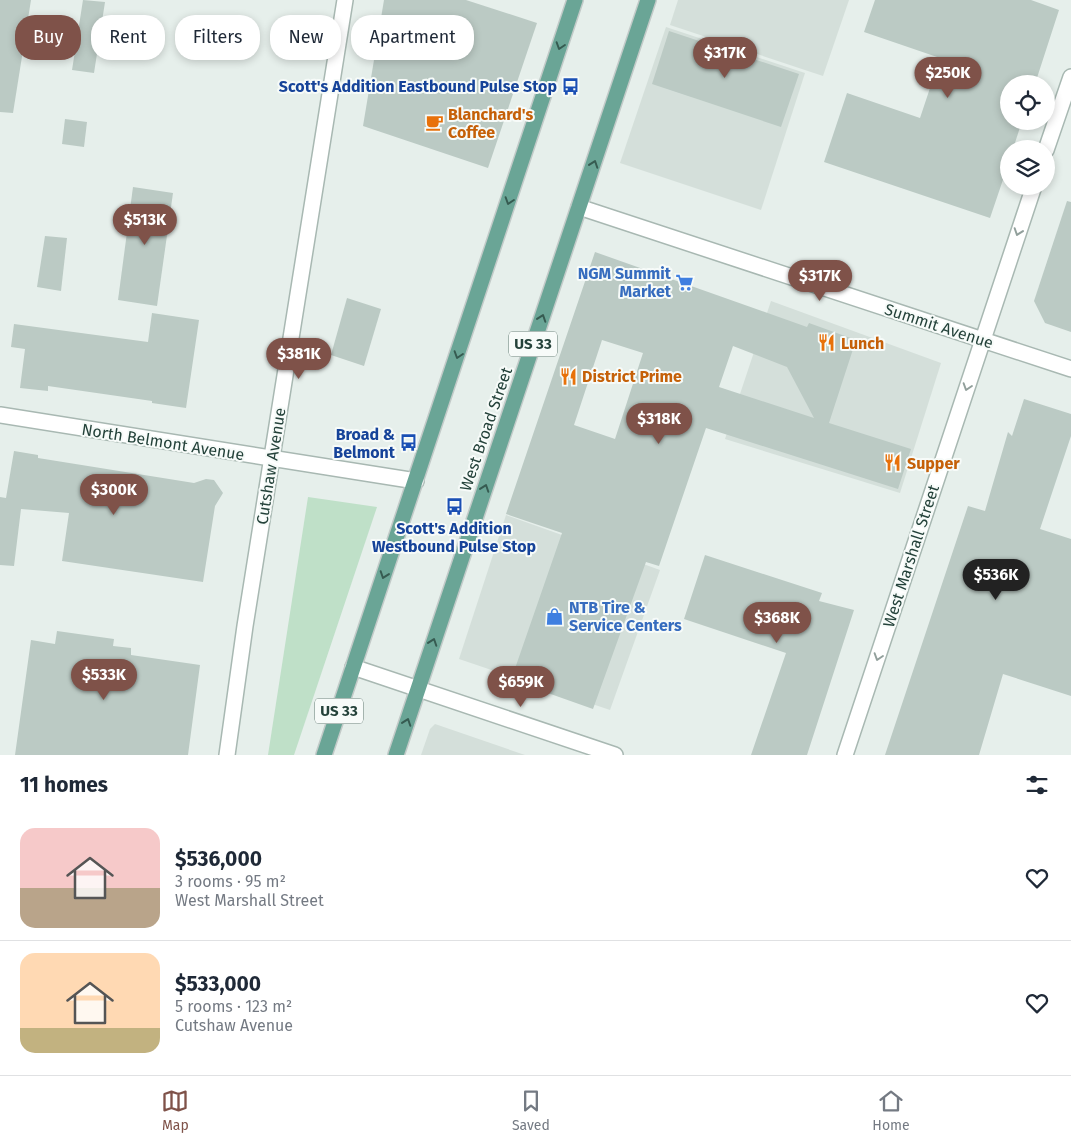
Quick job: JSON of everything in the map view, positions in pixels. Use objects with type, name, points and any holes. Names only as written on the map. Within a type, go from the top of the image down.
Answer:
[{"type":"main road","name":"US 33","points":[[324,755],[575,0]]},
{"type":"main road","name":"West Broad Street","points":[[396,755],[648,0]]},
{"type":"street","name":"Cutshaw Avenue","points":[[227,755],[345,0]]},
{"type":"street","points":[[1049,140],[1071,77]]},
{"type":"street","name":"West Marshall Street","points":[[845,755],[1031,195]]},
{"type":"street","name":"Summit Avenue","points":[[579,207],[1071,370]]},
{"type":"street","name":"North Belmont Avenue","points":[[0,415],[272,460],[416,481]]},
{"type":"street","points":[[353,667],[615,755]]},
{"type":"shaded area","points":[[678,0],[849,0],[823,76],[670,25]]},
{"type":"shaded area","points":[[666,27],[805,73],[761,210],[620,163]]},
{"type":"shaded area","points":[[771,301],[941,363],[900,493],[725,439]]},
{"type":"shaded area","points":[[506,515],[660,570],[610,710],[459,659]]},
{"type":"shaded area","points":[[435,724],[525,755],[421,755],[430,729]]},
{"type":"green space","points":[[308,497],[377,507],[294,755],[268,755]]},
{"type":"building","points":[[0,0],[31,0],[29,15],[15,15],[15,60],[21,60],[13,113],[0,112]]},
{"type":"building","points":[[83,0],[105,2],[103,15],[91,15],[91,60],[96,60],[94,73],[72,70],[74,60],[81,60],[81,15]]},
{"type":"building","points":[[384,0],[466,0],[537,23],[488,168],[363,126],[374,60],[474,60],[474,15],[382,15]]},
{"type":"building","points":[[875,0],[1031,0],[1059,10],[1038,75],[1000,75],[1000,130],[1019,130],[1016,140],[1000,140],[1000,189],[990,218],[824,162],[847,93],[920,118],[940,58],[864,32]]},
{"type":"building","points":[[669,31],[799,74],[781,127],[652,84]]},
{"type":"building","points":[[65,119],[87,122],[84,147],[62,144]]},
{"type":"building","points":[[133,187],[173,193],[157,306],[118,300]]},
{"type":"building","points":[[1067,201],[1071,202],[1071,332],[1045,323],[1034,301]]},
{"type":"building","points":[[45,236],[67,238],[61,291],[37,287]]},
{"type":"building","points":[[595,252],[807,327],[809,323],[856,340],[829,423],[911,449],[898,489],[706,428],[659,566],[646,562],[593,709],[511,680],[562,533],[506,514]],"holes":[[[602,340],[643,353],[615,439],[574,425]],[[733,346],[787,367],[814,418],[719,387]]]},
{"type":"building","points":[[347,298],[381,309],[364,366],[331,355]]},
{"type":"building","points":[[152,313],[199,320],[186,408],[152,403],[152,401],[48,386],[48,391],[20,388],[25,349],[11,347],[14,324],[148,342]]},
{"type":"building","points":[[1024,399],[1071,414],[1071,436],[1040,529],[1071,539],[1071,696],[1003,674],[979,755],[885,755],[968,506],[985,511],[1008,432],[1012,436]]},
{"type":"building","points":[[14,451],[38,455],[38,458],[194,483],[206,479],[214,480],[223,493],[215,506],[203,582],[62,561],[69,513],[21,509],[14,566],[0,565],[0,497],[6,498]]},
{"type":"building","points":[[705,555],[822,593],[819,601],[854,610],[807,755],[751,755],[786,653],[684,619]]},
{"type":"building","points":[[57,631],[114,639],[113,646],[131,648],[131,655],[200,665],[188,755],[15,755],[31,640],[55,644]]},
{"type":"place","name":"Scott's Addition Eastbound Pulse Stop","points":[[571,86]]},
{"type":"place","name":"Blanchard's Coffee","points":[[434,123]]},
{"type":"place","name":"NGM Summit Market","points":[[685,282]]},
{"type":"place","name":"Lunch","points":[[827,343]]},
{"type":"place","name":"District Prime","points":[[568,376]]},
{"type":"place","name":"Broad & Belmont","points":[[409,443]]},
{"type":"place","name":"Supper","points":[[893,463]]},
{"type":"place","name":"Scott's Addition Westbound Pulse Stop","points":[[454,506]]},
{"type":"place","name":"NTB Tire & Service Centers","points":[[555,616]]}]
